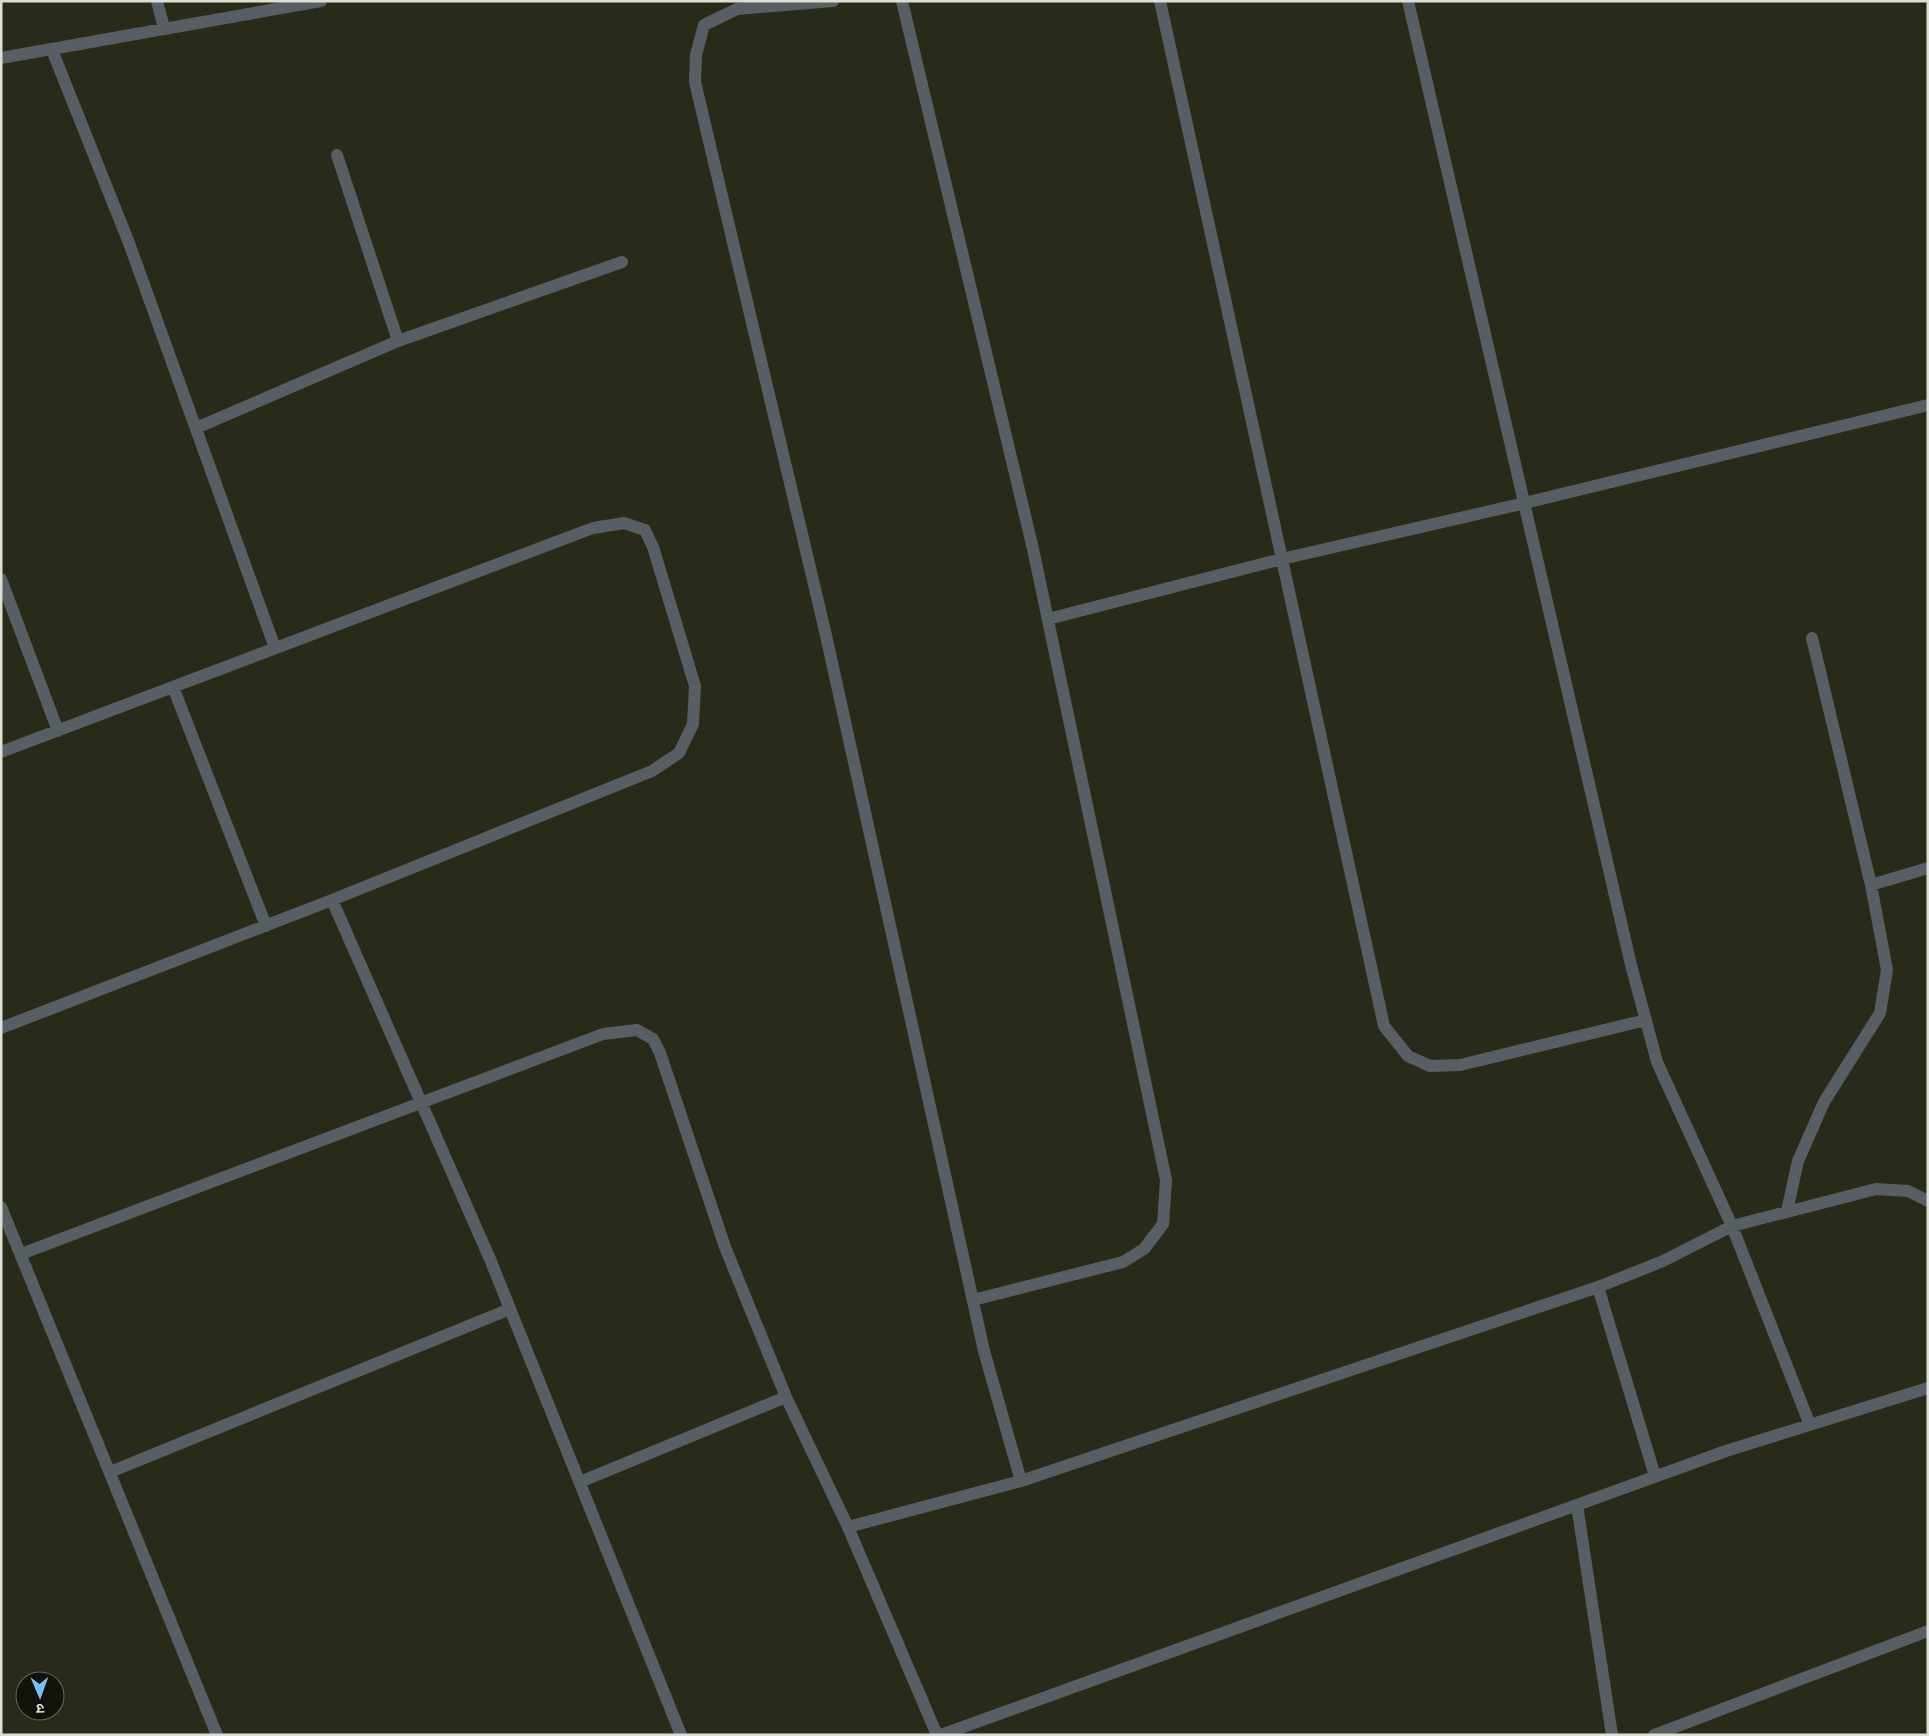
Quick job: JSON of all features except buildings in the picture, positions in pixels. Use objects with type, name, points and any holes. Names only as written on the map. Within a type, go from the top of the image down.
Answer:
[{"type":"street","points":[[157,1],[164,28]]},
{"type":"street","points":[[1,58],[321,1]]},
{"type":"street","points":[[833,1],[737,9],[704,26],[696,55],[695,82],[824,631],[984,1351],[1021,1480]]},
{"type":"street","points":[[902,1],[1048,619],[1166,1180],[1163,1224],[1144,1249],[1123,1262],[973,1300]]},
{"type":"street","points":[[1160,1],[1384,1026],[1408,1056],[1430,1066],[1460,1065],[1646,1020]]},
{"type":"street","points":[[1408,1],[1631,965],[1657,1062],[1732,1226],[1810,1425]]},
{"type":"street","points":[[52,50],[129,243],[275,648]]},
{"type":"street","points":[[337,155],[398,341]]},
{"type":"street","points":[[196,428],[398,341],[622,262]]},
{"type":"street","points":[[1048,619],[1282,559],[1525,503],[1928,405]]},
{"type":"street","points":[[1,752],[593,528],[624,522],[645,530],[654,547],[695,686],[693,724],[679,753],[652,771],[332,900],[1,1028]]},
{"type":"street","points":[[1,580],[58,731]]},
{"type":"street","points":[[1787,1212],[1798,1161],[1824,1102],[1880,1014],[1887,970],[1871,885],[1812,638]]},
{"type":"street","points":[[173,687],[266,926]]},
{"type":"street","points":[[1871,885],[1928,868]]},
{"type":"street","points":[[332,900],[490,1259],[580,1482],[678,1734]]},
{"type":"street","points":[[20,1254],[603,1034],[637,1030],[653,1039],[660,1053],[686,1125],[725,1247],[786,1398],[848,1527],[937,1735]]},
{"type":"street","points":[[848,1527],[1021,1480],[1598,1287],[1663,1262],[1732,1226],[1876,1189],[1908,1190],[1928,1200]]},
{"type":"street","points":[[1,1207],[217,1735]]},
{"type":"street","points":[[1598,1287],[1655,1476]]},
{"type":"street","points":[[110,1472],[510,1309]]},
{"type":"street","points":[[941,1735],[1726,1451],[1928,1388]]},
{"type":"street","points":[[580,1482],[786,1398]]},
{"type":"street","points":[[1576,1505],[1612,1735]]},
{"type":"street","points":[[1654,1735],[1928,1631]]}]
